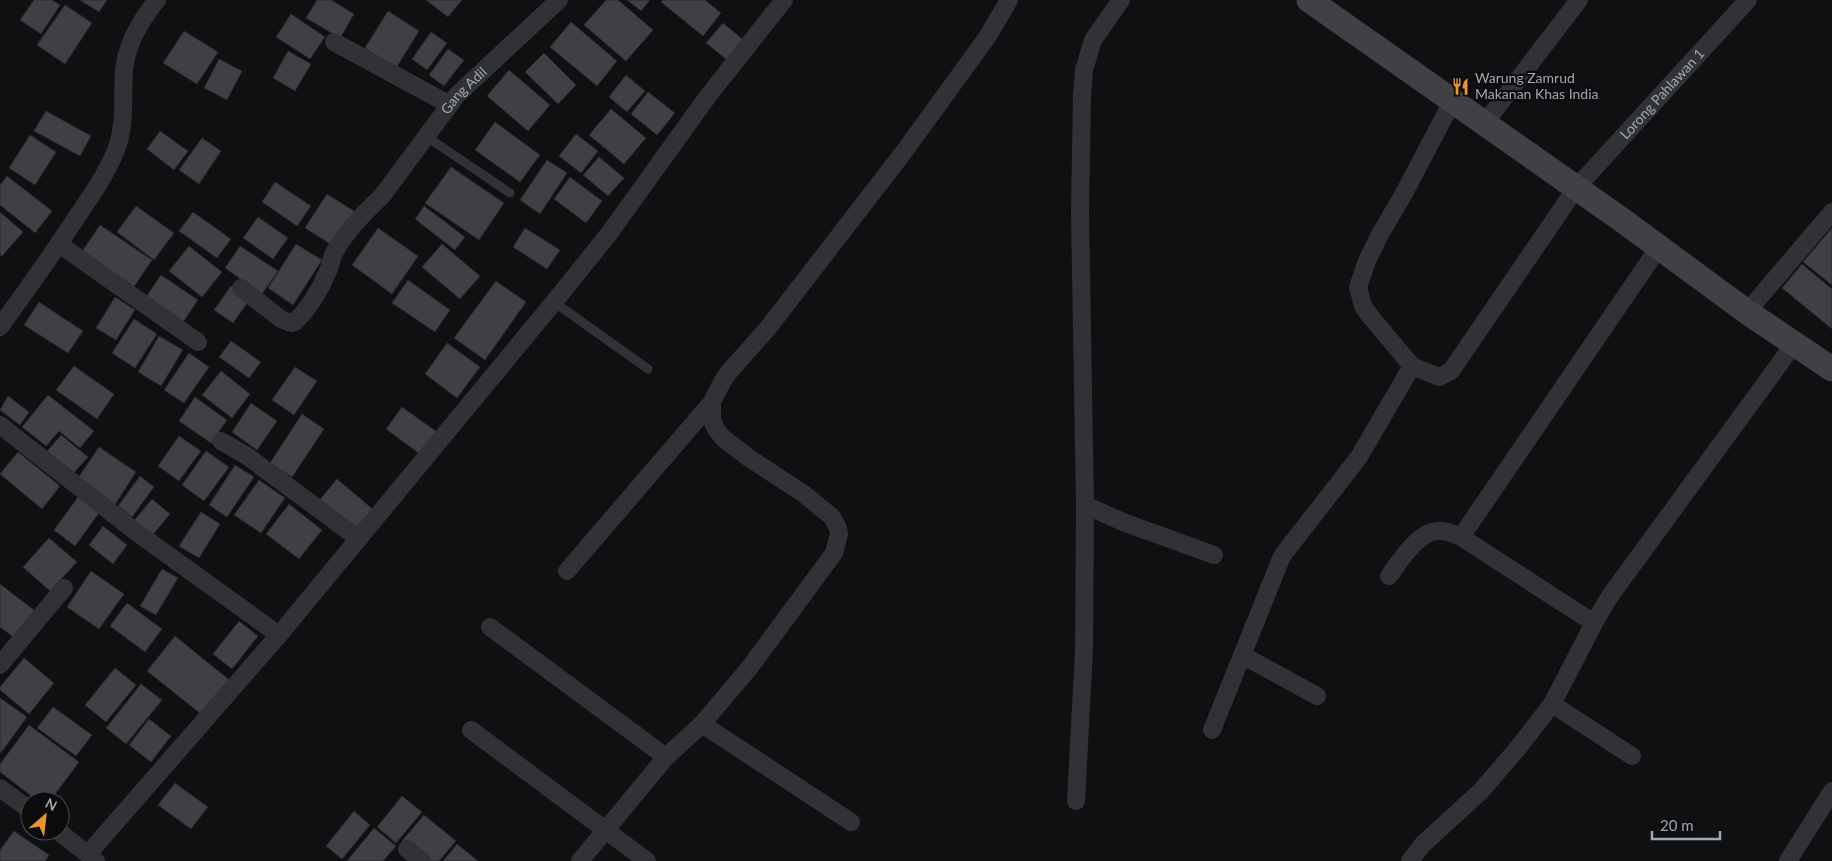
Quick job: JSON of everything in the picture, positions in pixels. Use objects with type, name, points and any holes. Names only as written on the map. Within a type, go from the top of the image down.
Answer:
[{"type":"main road","points":[[1317,2],[1452,102],[1660,247],[1747,312],[1832,369]]},
{"type":"street","points":[[0,327],[101,181],[116,150],[123,127],[126,58],[136,31],[157,0]]},
{"type":"street","name":"Gang Adil","points":[[241,288],[280,319],[291,323],[296,322],[319,289],[334,254],[382,196],[457,96],[559,0]]},
{"type":"street","points":[[70,841],[92,858],[554,302],[608,235],[708,96],[784,0]]},
{"type":"street","points":[[567,571],[712,402],[729,372],[768,328],[909,145],[988,36],[1009,0]]},
{"type":"street","points":[[1076,801],[1084,650],[1085,505],[1080,212],[1083,78],[1093,40],[1121,0]]},
{"type":"street","points":[[1484,124],[1579,0]]},
{"type":"street","name":"Lorong Pahlawan 1","points":[[1412,366],[1439,377],[1451,371],[1576,188],[1748,0]]},
{"type":"street","points":[[334,42],[450,105]]},
{"type":"street","points":[[1212,730],[1282,556],[1359,456],[1412,366],[1363,306],[1358,287],[1367,261],[1379,236],[1402,197],[1452,102]]},
{"type":"street","points":[[1747,312],[1832,212]]},
{"type":"street","points":[[59,244],[198,342]]},
{"type":"street","points":[[1461,537],[1660,247]]},
{"type":"street","points":[[1410,861],[1423,844],[1480,792],[1518,748],[1552,704],[1610,596],[1794,344]]},
{"type":"street","points":[[580,861],[666,757],[702,724],[750,667],[834,553],[839,534],[836,522],[825,510],[804,494],[748,458],[724,438],[716,429],[712,420],[712,402]]},
{"type":"street","points":[[0,425],[136,532],[279,635]]},
{"type":"street","points":[[221,441],[248,456],[359,539]]},
{"type":"street","points":[[1085,505],[1123,522],[1214,555]]},
{"type":"street","points":[[1389,576],[1411,547],[1429,533],[1440,530],[1461,537],[1594,623]]},
{"type":"street","points":[[0,665],[64,588]]},
{"type":"street","points":[[490,627],[666,757]]},
{"type":"street","points":[[1242,655],[1317,696]]},
{"type":"street","points":[[1552,704],[1632,756]]},
{"type":"street","points":[[702,724],[851,822]]},
{"type":"street","points":[[471,730],[647,861]]},
{"type":"street","points":[[0,788],[20,803]]},
{"type":"street","points":[[1788,861],[1832,791]]},
{"type":"street","points":[[407,849],[422,861]]},
{"type":"lane","points":[[427,137],[510,194]]},
{"type":"lane","points":[[554,302],[648,369]]},
{"type":"building","points":[[34,0],[52,0],[60,5],[41,34],[20,20]]},
{"type":"building","points":[[80,0],[107,0],[99,12]]},
{"type":"building","points":[[317,0],[331,0],[354,14],[340,38],[306,18]]},
{"type":"building","points":[[426,0],[462,0],[448,17]]},
{"type":"building","points":[[606,0],[618,0],[653,30],[626,61],[584,25]]},
{"type":"building","points":[[627,0],[650,0],[641,11]]},
{"type":"building","points":[[663,0],[705,0],[721,13],[703,36],[661,2]]},
{"type":"building","points":[[65,5],[92,23],[65,64],[37,45]]},
{"type":"building","points":[[388,11],[419,31],[396,68],[365,48]]},
{"type":"building","points":[[291,14],[325,37],[310,59],[276,37]]},
{"type":"building","points":[[571,22],[617,61],[597,86],[550,47]]},
{"type":"building","points":[[723,23],[747,43],[731,63],[706,43]]},
{"type":"building","points":[[184,31],[218,52],[197,84],[163,63]]},
{"type":"building","points":[[431,32],[447,43],[427,70],[412,59]]},
{"type":"building","points":[[448,49],[464,60],[444,86],[429,75]]},
{"type":"building","points":[[288,51],[311,64],[295,91],[273,78]]},
{"type":"building","points":[[544,53],[576,85],[558,104],[525,72]]},
{"type":"building","points":[[219,59],[242,71],[227,100],[204,88]]},
{"type":"building","points":[[509,70],[550,105],[528,131],[487,96]]},
{"type":"building","points":[[626,75],[645,91],[627,112],[609,97]]},
{"type":"building","points":[[648,92],[675,113],[657,135],[631,114]]},
{"type":"building","points":[[611,109],[646,138],[624,164],[589,135]]},
{"type":"building","points":[[46,111],[91,136],[80,156],[34,131]]},
{"type":"building","points":[[495,122],[540,155],[520,182],[475,150]]},
{"type":"building","points":[[160,131],[188,151],[174,170],[147,149]]},
{"type":"building","points":[[576,134],[598,151],[581,173],[559,156]]},
{"type":"building","points":[[30,135],[56,152],[35,185],[9,168]]},
{"type":"building","points":[[202,138],[221,151],[199,184],[179,170]]},
{"type":"building","points":[[599,157],[624,178],[608,196],[583,175]]},
{"type":"building","points":[[547,160],[567,173],[540,214],[520,200]]},
{"type":"building","points":[[451,167],[504,203],[479,240],[425,203]]},
{"type":"building","points":[[7,176],[52,211],[35,233],[0,205],[0,185]]},
{"type":"building","points":[[570,177],[602,201],[586,223],[554,199]]},
{"type":"building","points":[[275,182],[311,206],[297,226],[262,202]]},
{"type":"building","points":[[327,194],[357,213],[335,247],[305,228]]},
{"type":"building","points":[[136,206],[174,233],[154,260],[117,232]]},
{"type":"building","points":[[424,206],[465,237],[455,250],[415,219]]},
{"type":"building","points":[[0,212],[23,232],[2,256],[0,255]]},
{"type":"building","points":[[193,212],[231,239],[217,258],[179,231]]},
{"type":"building","points":[[258,217],[288,238],[273,259],[243,238]]},
{"type":"building","points":[[100,225],[152,260],[131,291],[79,256]]},
{"type":"building","points":[[378,228],[418,256],[392,294],[352,265]]},
{"type":"building","points":[[525,228],[560,250],[547,269],[513,247]]},
{"type":"building","points":[[1832,228],[1832,285],[1803,262]]},
{"type":"building","points":[[296,244],[322,260],[293,305],[268,288]]},
{"type":"building","points":[[442,244],[480,276],[460,299],[422,267]]},
{"type":"building","points":[[189,246],[222,272],[202,297],[169,271]]},
{"type":"building","points":[[240,246],[278,271],[262,294],[225,268]]},
{"type":"building","points":[[1802,264],[1832,289],[1832,329],[1782,288]]},
{"type":"building","points":[[161,275],[198,300],[181,325],[144,300]]},
{"type":"building","points":[[408,280],[450,310],[435,332],[392,303]]},
{"type":"building","points":[[496,281],[526,302],[485,360],[454,338]]},
{"type":"building","points":[[231,286],[250,299],[233,323],[214,310]]},
{"type":"building","points":[[115,297],[135,310],[116,340],[96,328]]},
{"type":"building","points":[[39,302],[83,331],[68,353],[24,325]]},
{"type":"building","points":[[134,319],[157,334],[135,368],[112,353]]},
{"type":"building","points":[[159,336],[183,350],[161,386],[138,372]]},
{"type":"building","points":[[231,341],[261,362],[249,378],[219,357]]},
{"type":"building","points":[[447,343],[480,367],[457,398],[425,374]]},
{"type":"building","points":[[189,353],[209,367],[184,403],[164,390]]},
{"type":"building","points":[[74,366],[114,394],[97,419],[56,390]]},
{"type":"building","points":[[295,367],[317,381],[294,415],[272,400]]},
{"type":"building","points":[[221,371],[250,394],[232,418],[202,395]]},
{"type":"building","points":[[48,395],[94,431],[80,448],[59,431],[46,446],[22,427]]},
{"type":"building","points":[[8,396],[29,412],[20,425],[0,410]]},
{"type":"building","points":[[195,397],[227,420],[211,443],[179,421]]},
{"type":"building","points":[[251,403],[277,421],[257,450],[232,432]]},
{"type":"building","points":[[402,407],[437,432],[420,454],[386,429]]},
{"type":"building","points":[[302,414],[324,429],[292,477],[270,463]]},
{"type":"building","points":[[61,435],[88,457],[70,477],[44,455]]},
{"type":"building","points":[[179,436],[201,451],[179,481],[158,466]]},
{"type":"building","points":[[99,447],[136,472],[114,506],[76,481]]},
{"type":"building","points":[[206,451],[229,467],[204,501],[182,485]]},
{"type":"building","points":[[18,452],[60,486],[42,509],[0,474]]},
{"type":"building","points":[[235,465],[254,477],[227,517],[209,505]]},
{"type":"building","points":[[140,476],[154,487],[132,517],[118,506]]},
{"type":"building","points":[[337,479],[375,511],[356,534],[318,502]]},
{"type":"building","points":[[259,480],[285,498],[261,533],[234,515]]},
{"type":"building","points":[[78,497],[99,513],[75,546],[54,530]]},
{"type":"building","points":[[152,499],[170,514],[150,538],[132,523]]},
{"type":"building","points":[[289,504],[322,530],[299,559],[266,534]]},
{"type":"building","points":[[201,512],[220,524],[199,558],[179,546]]},
{"type":"building","points":[[103,526],[127,545],[113,564],[89,545]]},
{"type":"building","points":[[49,538],[77,562],[50,591],[23,567]]},
{"type":"building","points":[[162,569],[178,578],[156,615],[140,606]]},
{"type":"building","points":[[91,571],[124,594],[99,629],[67,607]]},
{"type":"building","points":[[0,584],[35,611],[15,638],[0,627]]},
{"type":"building","points":[[127,603],[162,629],[145,652],[110,626]]},
{"type":"building","points":[[239,621],[258,636],[232,669],[213,654]]},
{"type":"building","points":[[175,636],[233,683],[206,718],[147,671]]},
{"type":"building","points":[[24,658],[54,683],[29,714],[0,690],[0,687]]},
{"type":"building","points":[[115,668],[136,685],[106,722],[85,705]]},
{"type":"building","points":[[141,684],[162,700],[126,744],[106,728]]},
{"type":"building","points":[[0,698],[27,717],[0,754]]},
{"type":"building","points":[[53,707],[92,735],[76,756],[37,728]]},
{"type":"building","points":[[149,719],[171,736],[151,762],[129,745]]},
{"type":"building","points":[[29,725],[79,762],[57,791],[25,791],[0,772],[0,764]]},
{"type":"building","points":[[175,783],[208,807],[191,829],[158,805]]},
{"type":"building","points":[[402,796],[422,812],[396,843],[377,827]]},
{"type":"building","points":[[354,811],[370,825],[342,859],[326,846]]},
{"type":"building","points":[[424,815],[456,841],[439,861],[426,861],[402,841]]},
{"type":"building","points":[[374,828],[396,846],[383,861],[347,861]]},
{"type":"building","points":[[14,831],[20,835],[20,841],[29,841],[49,855],[45,861],[0,861],[0,850]]},
{"type":"building","points":[[457,844],[478,861],[443,861]]},
{"type":"place","name":"Warung Zamrud Makanan Khas India","points":[[1461,86]]}]
